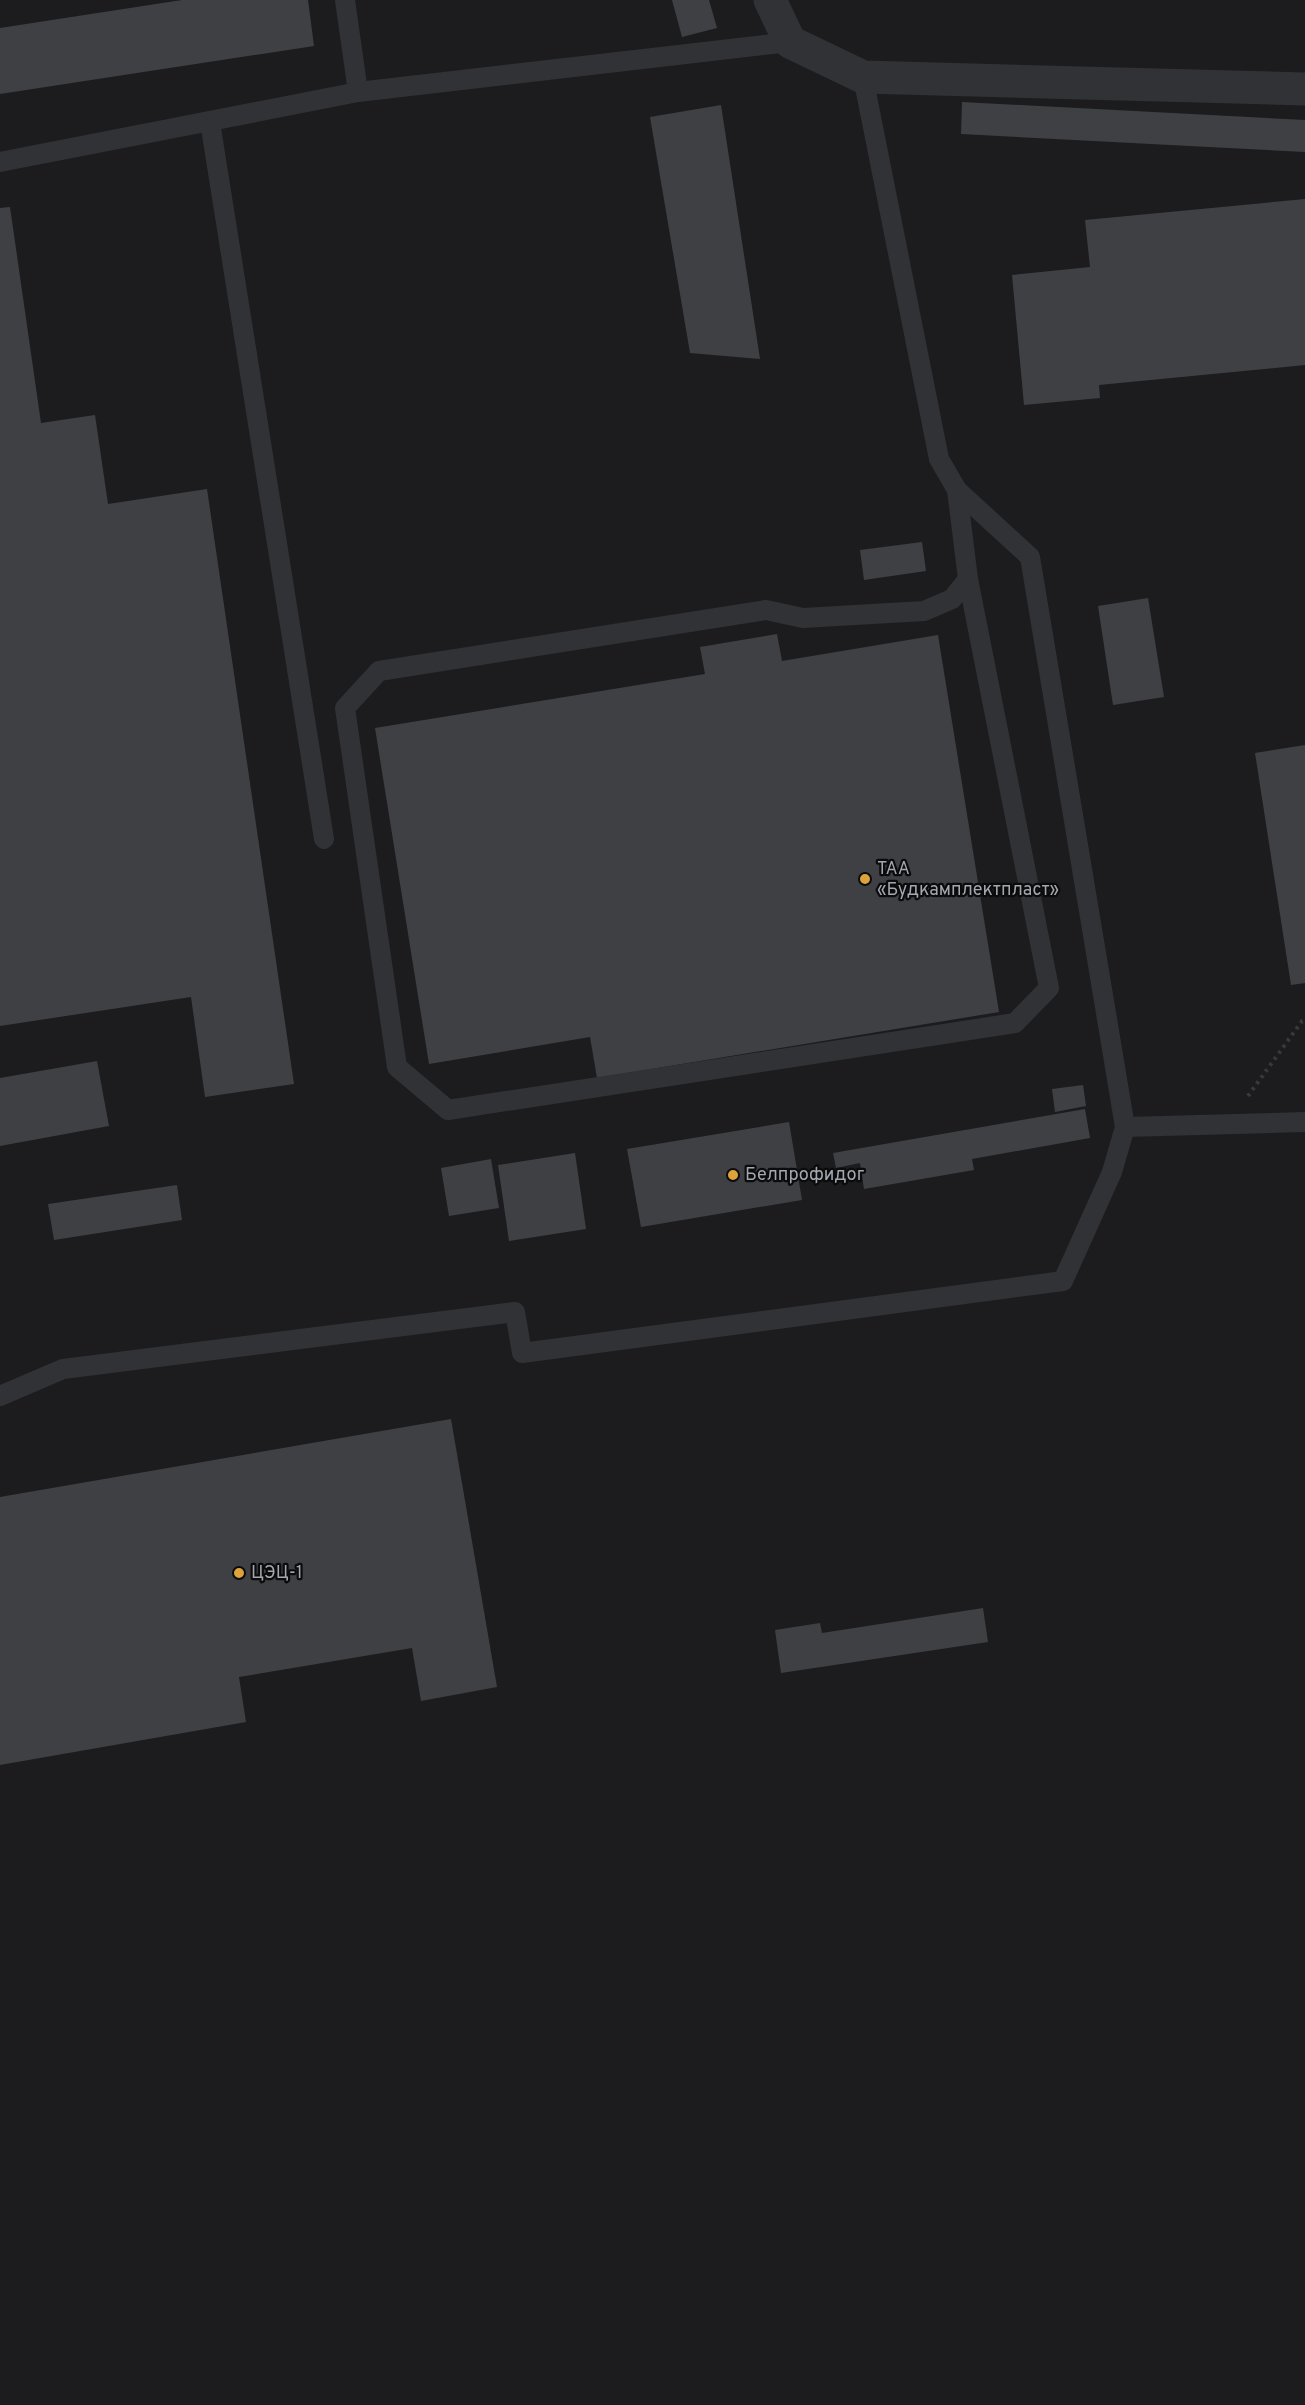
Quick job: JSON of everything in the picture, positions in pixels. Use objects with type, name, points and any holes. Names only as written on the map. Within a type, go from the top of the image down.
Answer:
[{"type":"street","points":[[770,0],[790,42],[863,77],[1305,89]]},
{"type":"lane","points":[[345,0],[358,92]]},
{"type":"lane","points":[[0,162],[358,92],[790,42]]},
{"type":"lane","points":[[0,1396],[63,1369],[515,1312],[522,1353],[1063,1281],[1112,1172],[1125,1127],[1030,557],[957,490],[939,459],[863,77]]},
{"type":"lane","points":[[210,122],[324,839]]},
{"type":"lane","points":[[957,490],[968,579],[1049,988],[1015,1023],[448,1110],[397,1067],[345,708],[379,670],[766,610],[803,618],[924,611],[952,599],[968,579]]},
{"type":"lane","points":[[1125,1127],[1305,1122]]},
{"type":"path","points":[[1229,1123],[1302,1021],[1305,1020]]},
{"type":"shaded area","points":[[0,0],[1305,0],[1305,2405],[0,2405]]},
{"type":"building","points":[[182,0],[308,0],[314,46],[0,94],[0,28]]},
{"type":"building","points":[[672,0],[709,0],[717,28],[682,37]]},
{"type":"building","points":[[962,102],[1305,120],[1305,152],[961,134]]},
{"type":"building","points":[[721,105],[760,359],[690,353],[650,117]]},
{"type":"building","points":[[1305,199],[1305,365],[1099,385],[1100,398],[1024,405],[1012,275],[1090,267],[1085,220]]},
{"type":"building","points":[[10,207],[41,423],[95,415],[108,504],[207,489],[294,1084],[205,1097],[191,997],[0,1026],[0,208]]},
{"type":"building","points":[[922,542],[926,571],[864,580],[860,550]]},
{"type":"building","points":[[1148,598],[1164,697],[1113,705],[1098,606]]},
{"type":"building","points":[[777,634],[782,661],[938,635],[999,1012],[597,1078],[590,1037],[429,1064],[375,728],[705,674],[700,647]]},
{"type":"building","points":[[1305,745],[1305,983],[1291,985],[1255,753]]},
{"type":"building","points":[[97,1061],[109,1126],[0,1146],[0,1078]]},
{"type":"building","points":[[1083,1085],[1086,1106],[1055,1112],[1052,1089]]},
{"type":"building","points":[[1085,1109],[1090,1138],[972,1159],[974,1170],[864,1189],[860,1163],[836,1168],[833,1153]]},
{"type":"building","points":[[789,1122],[802,1200],[641,1227],[627,1149]]},
{"type":"building","points":[[575,1153],[586,1229],[509,1241],[498,1165]]},
{"type":"building","points":[[491,1159],[499,1208],[449,1216],[441,1168]]},
{"type":"building","points":[[177,1185],[182,1220],[54,1240],[48,1204]]},
{"type":"building","name":"ЦЭЦ-1","points":[[451,1419],[497,1687],[421,1701],[412,1648],[239,1677],[246,1722],[0,1765],[0,1497]]},
{"type":"building","points":[[983,1608],[988,1642],[781,1673],[775,1630],[820,1623],[822,1633]]},
{"type":"place","name":"ТАА «Будкамплектпласт»","points":[[865,879]]},
{"type":"place","name":"Белпрофидог","points":[[733,1175]]},
{"type":"place","name":"ЦЭЦ-1","points":[[239,1573]]}]
